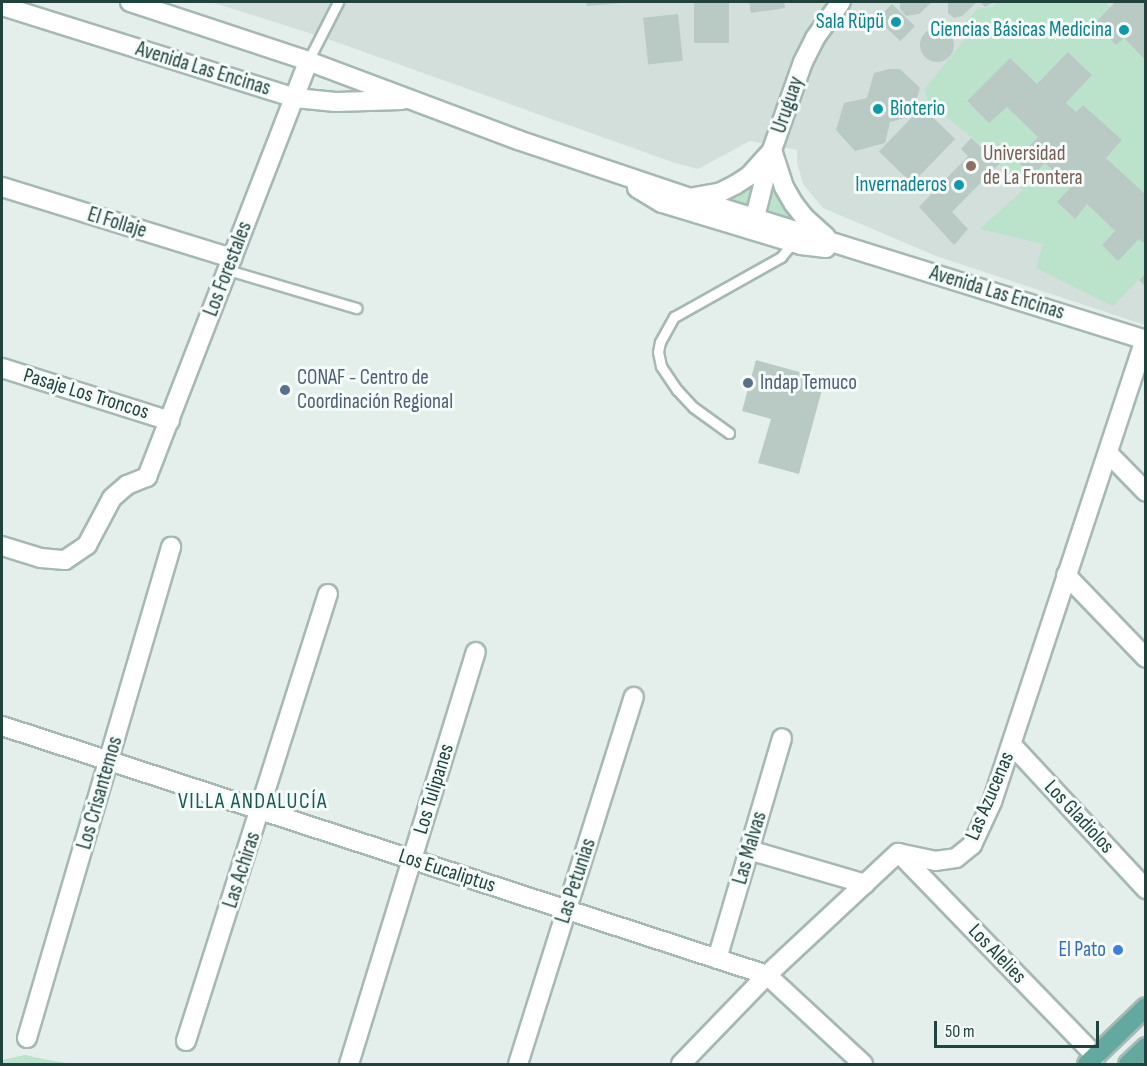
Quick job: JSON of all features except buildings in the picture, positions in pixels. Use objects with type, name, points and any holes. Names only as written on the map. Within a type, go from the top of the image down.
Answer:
[{"type":"main road","points":[[1092,1060],[1146,1007]]},
{"type":"main road","points":[[1128,1065],[1145,1048]]},
{"type":"street","name":"Avenida Las Encinas","points":[[130,2],[308,61],[410,100],[690,198],[1145,340]]},
{"type":"street","name":"Uruguay","points":[[755,217],[772,150],[808,49],[841,2]]},
{"type":"street","name":"Avenida Las Encinas","points":[[2,6],[295,98],[336,102],[410,100]]},
{"type":"street","name":"Los Forestales","points":[[2,546],[41,558],[65,560],[87,545],[112,498],[127,485],[147,477],[308,61]]},
{"type":"street","points":[[690,198],[721,192],[735,185],[762,164],[772,150]]},
{"type":"street","points":[[772,150],[777,169],[794,204],[812,225],[841,244]]},
{"type":"street","name":"Avenida Las Encinas","points":[[618,173],[639,190],[662,203],[793,242],[823,248],[841,244]]},
{"type":"street","name":"El Follaje","points":[[2,187],[230,264]]},
{"type":"street","points":[[735,225],[746,225],[755,217],[760,230],[768,235]]},
{"type":"street","name":"Las Azucenas","points":[[898,853],[935,861],[956,858],[972,845],[992,802],[1012,745],[1145,340]]},
{"type":"street","name":"Pasaje Los Troncos","points":[[2,368],[170,421]]},
{"type":"street","points":[[1108,453],[1146,492]]},
{"type":"street","name":"Los Crisantemos","points":[[27,1038],[171,547]]},
{"type":"street","points":[[1066,575],[1146,658]]},
{"type":"street","name":"Las Achiras","points":[[186,1041],[328,594]]},
{"type":"street","name":"Los Tulipanes","points":[[349,1065],[476,652]]},
{"type":"street","name":"Las Petunias","points":[[518,1065],[634,697]]},
{"type":"street","name":"Los Eucaliptus","points":[[2,726],[767,975],[863,1065]]},
{"type":"street","name":"Las Malvas","points":[[717,959],[782,738]]},
{"type":"street","name":"Los Gladiolos","points":[[1012,745],[1146,889]]},
{"type":"street","points":[[749,850],[865,884]]},
{"type":"street","points":[[681,1065],[767,975],[898,853]]},
{"type":"street","name":"Los Alelies","points":[[898,853],[1092,1060]]},
{"type":"lane","points":[[308,61],[338,2]]},
{"type":"lane","points":[[729,433],[693,407],[677,390],[661,366],[658,352],[660,342],[674,317],[782,257],[793,242]]},
{"type":"lane","points":[[230,264],[356,308]]},
{"type":"shaded area","name":"Universidad de La Frontera","points":[[211,2],[1145,2],[1145,325],[936,256],[823,208],[803,184],[797,162],[797,150],[750,141],[698,169],[675,163],[322,37]]},
{"type":"green space","points":[[996,2],[1105,2],[1110,7],[1096,23],[1124,38],[1145,61],[1145,195],[1106,158],[1122,140],[1083,105],[1076,112],[1066,103],[1092,75],[1069,52],[1037,84],[1010,58],[967,102],[989,123],[1007,107],[1038,137],[1016,159],[1032,175],[1045,163],[1070,188],[1057,202],[1074,219],[1089,201],[1115,231],[1102,245],[1118,260],[1139,239],[1145,245],[1145,273],[1113,306],[1036,268],[1043,244],[980,229],[1023,190],[981,145],[929,103],[924,90],[970,33],[965,22],[977,9],[995,6]]},
{"type":"green space","points":[[772,163],[805,230],[760,214]]},
{"type":"green space","points":[[764,167],[751,211],[720,198]]},
{"type":"green space","points":[[25,1055],[73,1064],[2,1064],[2,1060]]},
{"type":"place","name":"Sala Rüpü","points":[[896,22]]},
{"type":"place","name":"Ciencias Básicas Medicina","points":[[1124,30]]},
{"type":"place","name":"Bioterio","points":[[878,109]]},
{"type":"place","name":"Universidad de La Frontera","points":[[971,166]]},
{"type":"place","name":"Invernaderos","points":[[959,185]]},
{"type":"place","name":"Indap Temuco","points":[[748,383]]},
{"type":"place","name":"CONAF - Centro de Coordinación Regional","points":[[285,390]]},
{"type":"place","name":"El Pato","points":[[1118,950]]},
{"type":"district","name":"VILLA ANDALUCÍA","points":[[253,802]]}]
